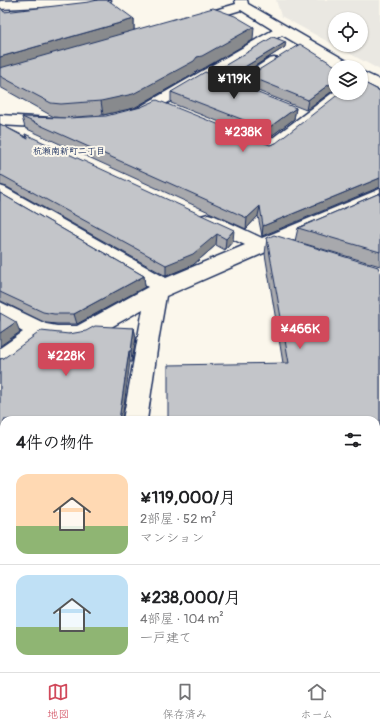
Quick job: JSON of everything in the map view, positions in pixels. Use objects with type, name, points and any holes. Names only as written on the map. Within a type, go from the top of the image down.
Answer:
[{"type":"street","points":[[0,5],[105,0]]},
{"type":"street","points":[[183,24],[242,3],[282,30],[334,60]]},
{"type":"street","points":[[118,118],[140,113],[282,30]]},
{"type":"street","points":[[234,88],[304,43]]},
{"type":"street","points":[[202,76],[249,94]]},
{"type":"street","points":[[232,135],[268,149],[331,100]]},
{"type":"street","points":[[155,103],[176,112]]},
{"type":"street","points":[[292,112],[307,118]]},
{"type":"street","points":[[0,122],[64,124]]},
{"type":"street","points":[[0,122],[30,137]]},
{"type":"street","points":[[0,192],[161,289]]},
{"type":"street","points":[[0,310],[41,331],[57,335],[80,334],[161,289],[380,195]]},
{"type":"street","points":[[192,213],[268,244],[296,249]]},
{"type":"street","points":[[136,416],[148,336],[161,289]]},
{"type":"street","points":[[0,360],[41,331]]},
{"type":"shaded area","points":[[276,0],[380,0],[380,70],[368,63],[368,60],[362,60],[347,52],[368,52],[368,12],[328,12],[328,42],[281,16]]},
{"type":"building","points":[[108,0],[134,19],[0,57],[0,7],[4,12]]},
{"type":"building","points":[[213,8],[235,16],[254,27],[202,56],[197,57],[194,61],[133,94],[101,101],[61,104],[51,103],[0,76],[0,68]]},
{"type":"building","points":[[273,37],[286,42],[233,74],[219,69]]},
{"type":"building","points":[[300,44],[328,61],[328,85],[308,100],[249,76]]},
{"type":"building","points":[[205,72],[296,108],[267,129],[171,92]]},
{"type":"building","points":[[368,85],[380,91],[380,178],[263,226],[260,206],[247,218],[22,117],[68,118],[106,116],[141,107],[157,100],[270,145],[276,143],[331,100],[368,100]]},
{"type":"building","points":[[0,124],[28,139],[25,134],[234,230],[226,239],[217,234],[193,254],[166,265],[0,175]]},
{"type":"building","points":[[0,193],[144,276],[74,314],[54,314],[43,312],[0,292]]},
{"type":"building","points":[[380,193],[380,252],[298,228]]},
{"type":"building","points":[[274,235],[378,267],[380,272],[380,416],[168,416],[168,365],[289,363],[267,238]]},
{"type":"building","points":[[0,313],[16,322],[0,333]]},
{"type":"building","points":[[95,326],[134,328],[131,351],[129,351],[120,416],[0,416],[0,359],[4,358],[41,331],[69,334],[86,331]]},
{"type":"district","name":"杭瀬南新町二丁目","points":[[69,151]]}]
